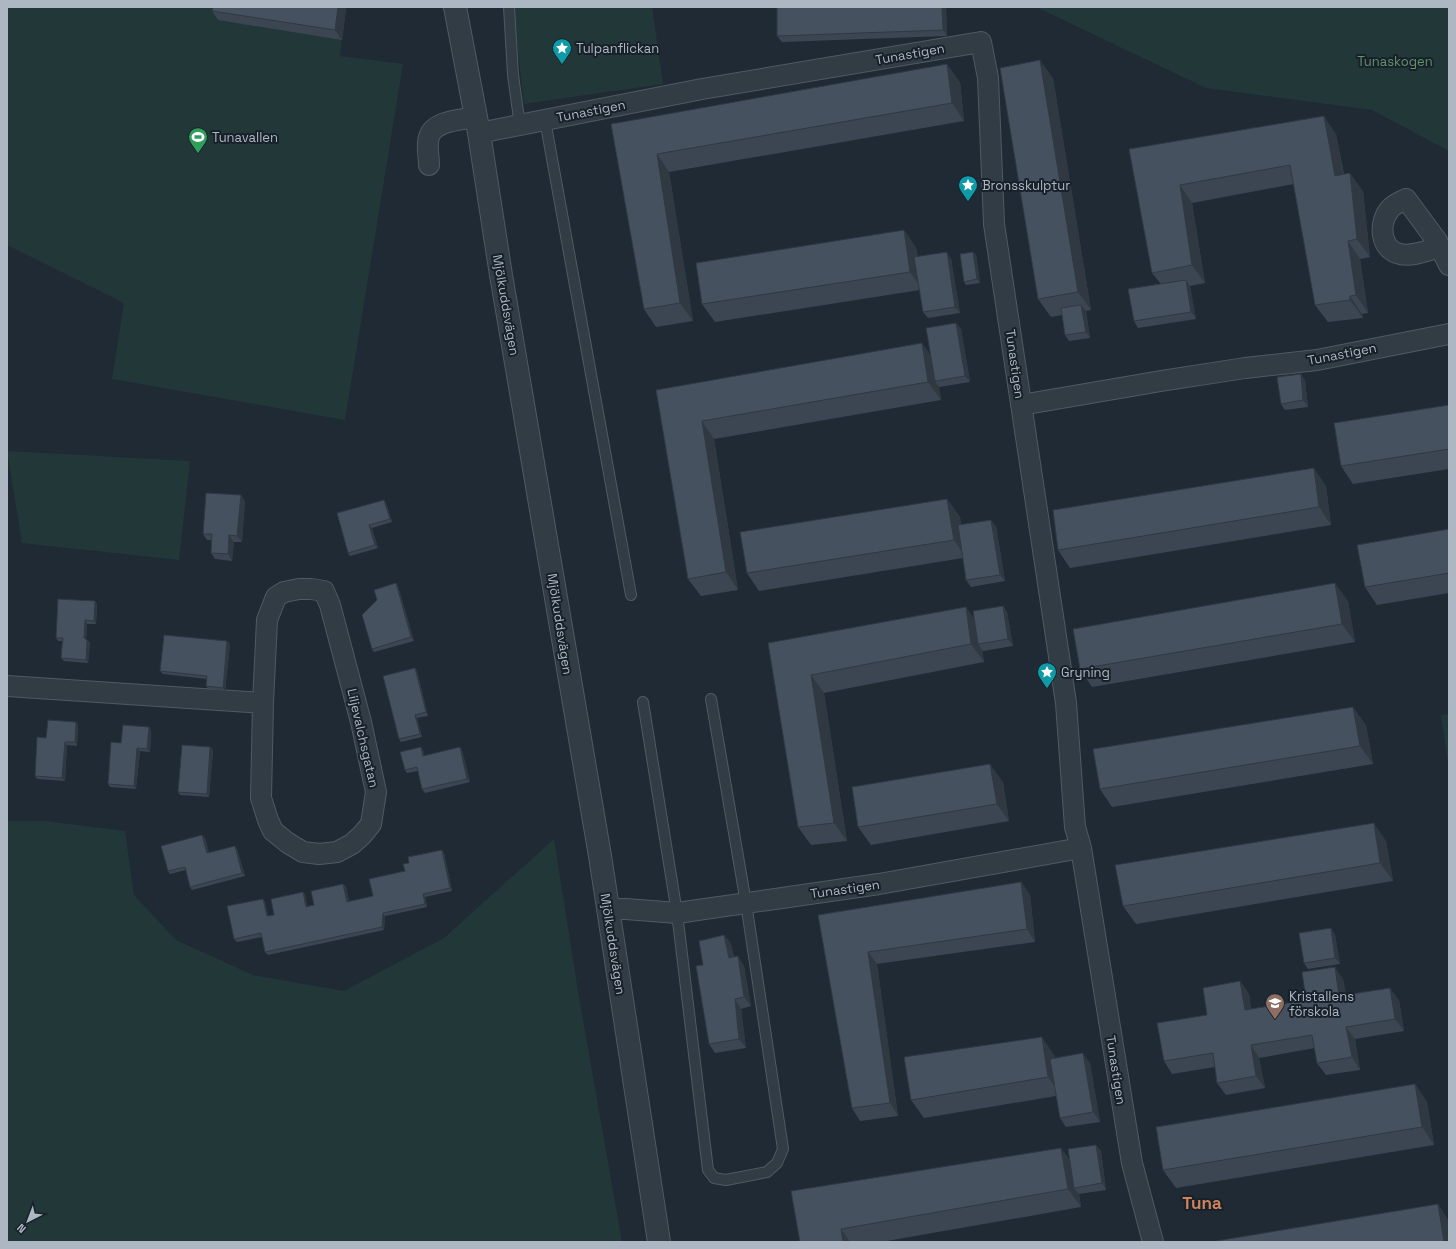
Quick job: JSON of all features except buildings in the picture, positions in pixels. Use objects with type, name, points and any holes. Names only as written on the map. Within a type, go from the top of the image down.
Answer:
[{"type":"street","name":"Mjölkuddsvägen","points":[[455,7],[478,125],[501,275],[608,909],[659,1242]]},
{"type":"street","name":"Tunastigen","points":[[429,165],[429,135],[434,129],[448,122],[478,125],[520,126],[702,89],[980,42],[989,92],[994,224],[1066,703],[1075,827],[1081,848],[1132,1163],[1152,1242]]},
{"type":"street","points":[[1440,247],[1449,265]]},
{"type":"street","name":"Tunastigen","points":[[1021,405],[1176,379],[1317,360],[1449,334]]},
{"type":"street","name":"Liljevalchsgatan","points":[[299,589],[324,591],[330,604],[361,722],[376,792],[371,824],[352,844],[337,852],[319,854],[303,852],[288,843],[274,831],[268,820],[261,798],[263,703],[267,620],[276,597],[284,592],[299,589]]},
{"type":"street","points":[[7,686],[263,703]]},
{"type":"street","name":"Tunastigen","points":[[608,909],[626,908],[677,913],[879,884],[1081,848]]},
{"type":"lane","points":[[508,7],[513,75],[520,126]]},
{"type":"lane","points":[[545,120],[631,595]]},
{"type":"lane","points":[[643,702],[677,913],[708,1170],[714,1178],[726,1180],[768,1172],[777,1163],[783,1150],[746,903],[711,699]]},
{"type":"green space","name":"Tunavallen","points":[[7,7],[346,7],[340,56],[403,64],[345,420],[112,379],[124,303],[7,245]]},
{"type":"green space","points":[[513,7],[652,7],[663,84],[524,104]]},
{"type":"green space","name":"Tunaskogen","points":[[1036,7],[1449,7],[1449,151],[1372,110],[1206,88]]},
{"type":"green space","points":[[7,451],[190,461],[179,560],[22,543]]},
{"type":"green space","points":[[1449,714],[1449,771],[1441,715]]},
{"type":"green space","points":[[7,821],[45,821],[125,831],[134,895],[176,940],[253,975],[344,991],[444,938],[554,839],[578,991],[622,1242],[7,1242]]},
{"type":"place","name":"Tulpanflickan","points":[[562,65]]},
{"type":"place","name":"Tunavallen","points":[[198,154]]},
{"type":"place","name":"Bronsskulptur","points":[[968,202]]},
{"type":"place","name":"Gryning","points":[[1047,689]]},
{"type":"place","name":"Kristallens förskola","points":[[1275,1020]]},
{"type":"district","name":"Tuna","points":[[1202,1203]]}]
